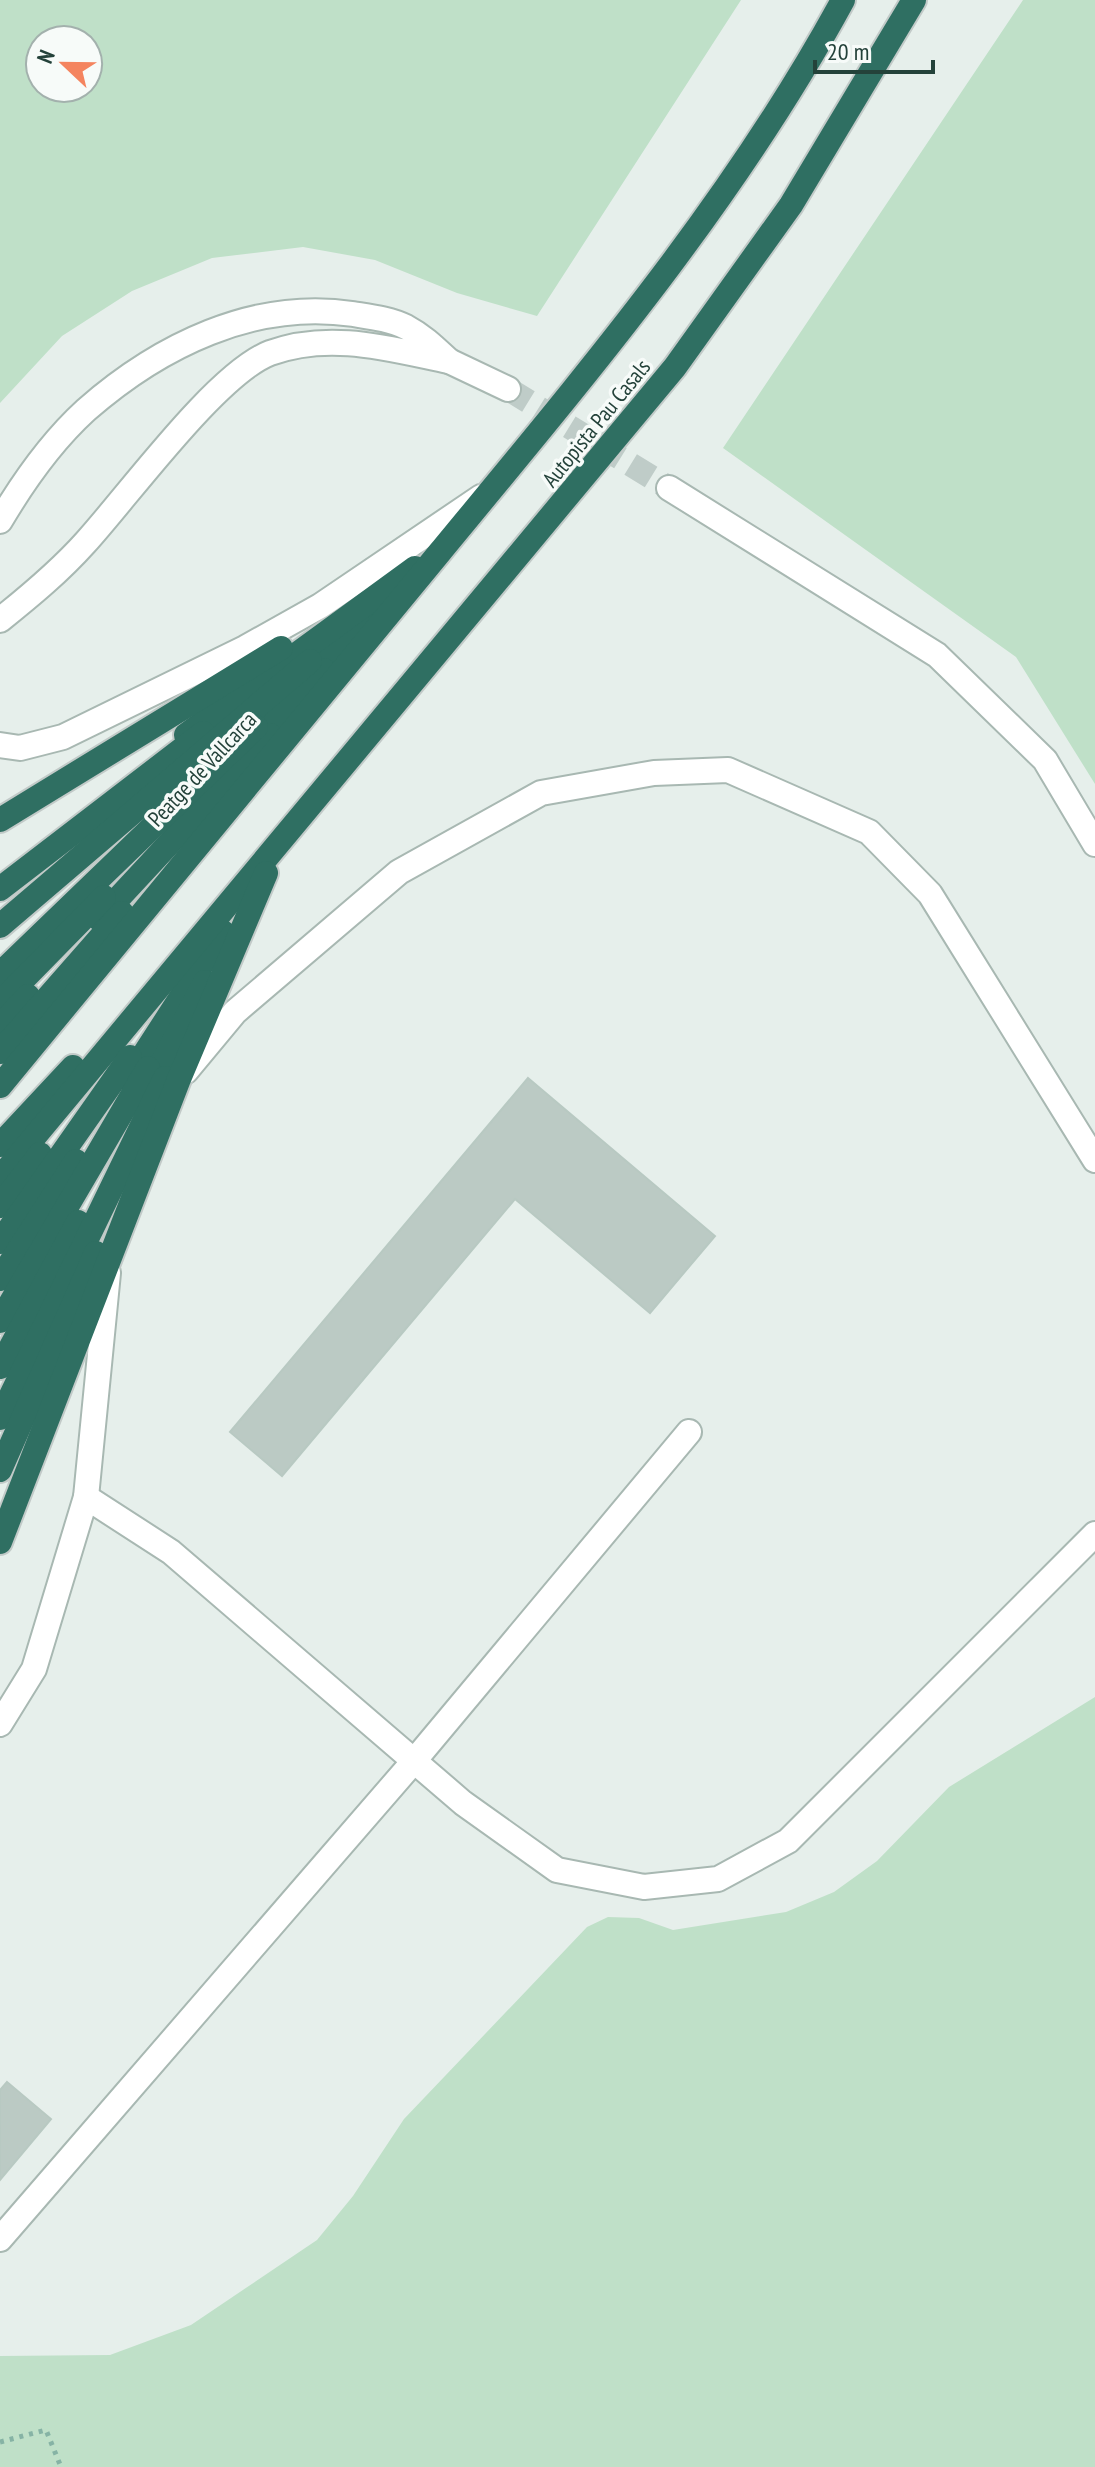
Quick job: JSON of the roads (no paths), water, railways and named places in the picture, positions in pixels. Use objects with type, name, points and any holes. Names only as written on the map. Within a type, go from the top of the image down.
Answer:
[{"type":"highway","name":"Autopista Pau Casals","points":[[443,548],[674,261],[782,104],[843,0]]},
{"type":"highway","name":"Autopista Pau Casals","points":[[276,849],[675,367],[791,205],[914,0]]},
{"type":"highway","points":[[0,820],[443,548]]},
{"type":"highway","points":[[0,870],[443,548]]},
{"type":"highway","points":[[0,889],[443,548]]},
{"type":"highway","points":[[0,907],[443,548]]},
{"type":"highway","points":[[0,926],[443,548]]},
{"type":"highway","points":[[0,950],[443,548]]},
{"type":"highway","points":[[0,974],[443,548]]},
{"type":"highway","points":[[0,1003],[443,548]]},
{"type":"highway","points":[[0,1052],[443,548]]},
{"type":"highway","points":[[0,1086],[443,548]]},
{"type":"highway","name":"Peatge de Vallcarca","points":[[0,1026],[443,548]]},
{"type":"highway","points":[[1,1538],[179,1079],[276,849]]},
{"type":"highway","points":[[0,1145],[276,849]]},
{"type":"highway","points":[[0,1178],[276,849]]},
{"type":"highway","points":[[0,1206],[276,849]]},
{"type":"highway","points":[[0,1242],[276,849]]},
{"type":"highway","points":[[0,1279],[276,849]]},
{"type":"highway","points":[[0,1321],[276,849]]},
{"type":"highway","points":[[0,1367],[276,849]]},
{"type":"highway","points":[[0,1418],[276,849]]},
{"type":"highway","points":[[0,1470],[276,849]]},
{"type":"lane","points":[[0,521],[32,473],[84,412],[171,351],[223,327],[290,311],[338,311],[387,319],[405,327],[424,338],[449,361]]},
{"type":"lane","points":[[0,620],[61,570],[196,415],[249,363],[297,346],[347,341],[449,361],[508,389]]},
{"type":"lane","points":[[669,488],[937,655],[1045,760],[1095,844]]},
{"type":"lane","points":[[0,745],[20,748],[63,737],[245,648],[320,606],[493,489]]},
{"type":"lane","points":[[179,1079],[235,1012],[399,872],[541,793],[654,773],[728,770],[869,832],[930,894],[1095,1160]]},
{"type":"lane","points":[[0,1724],[34,1669],[86,1497],[108,1264]]},
{"type":"lane","points":[[0,2239],[414,1761],[689,1432]]},
{"type":"lane","points":[[86,1497],[171,1552],[463,1803],[557,1870],[644,1887],[718,1879],[788,1841],[1095,1534]]},
{"type":"tunnel","points":[[508,389],[669,488]]}]
